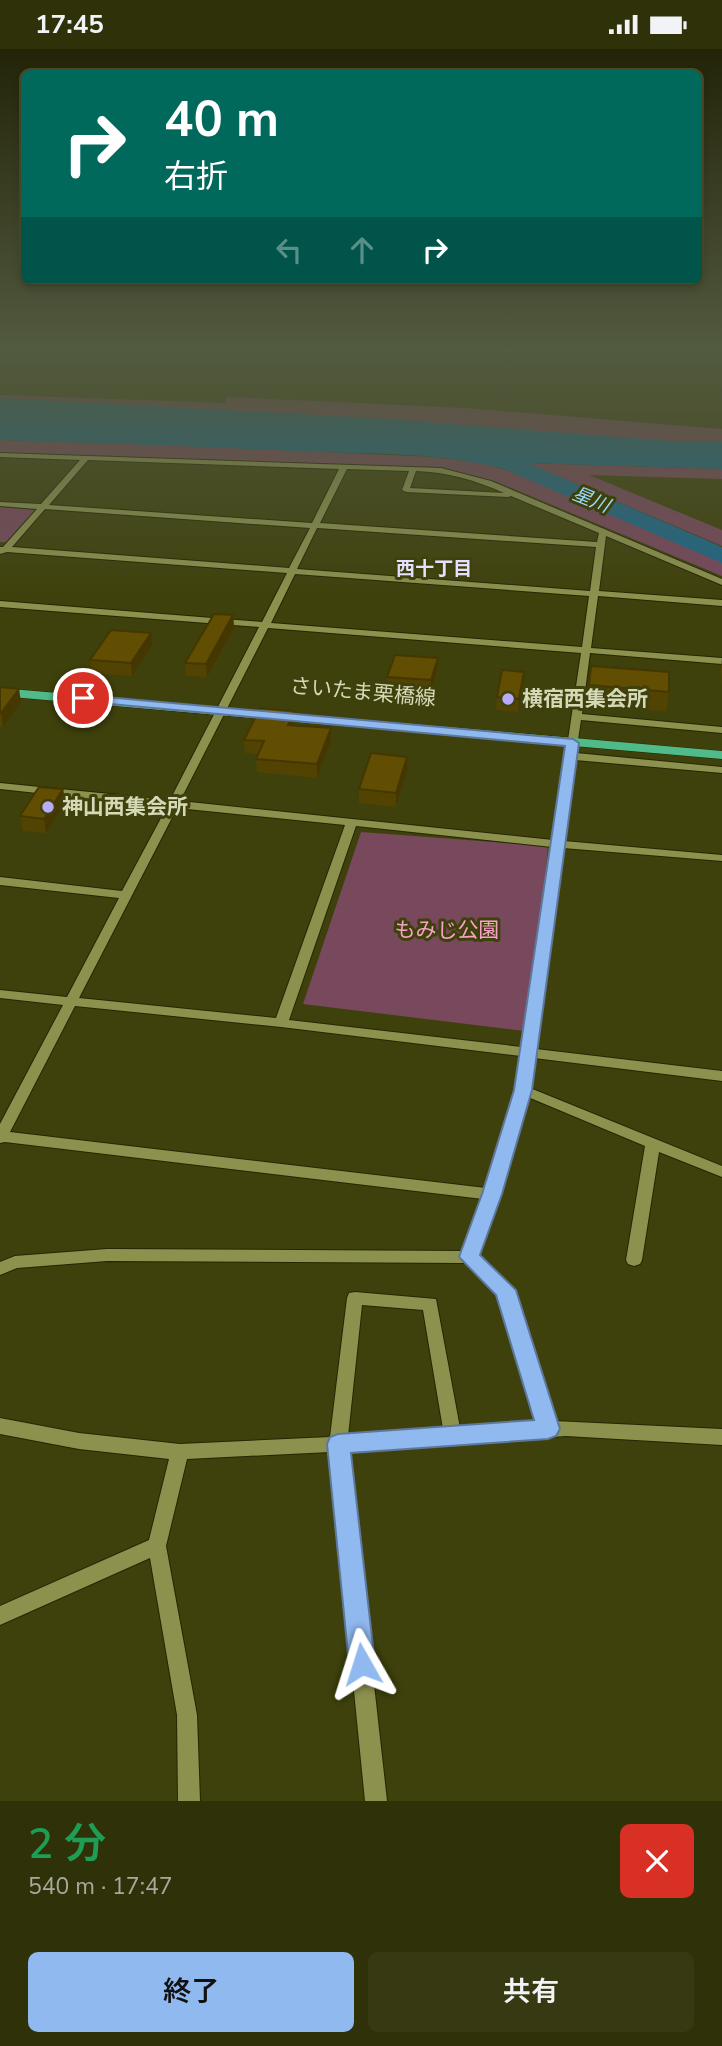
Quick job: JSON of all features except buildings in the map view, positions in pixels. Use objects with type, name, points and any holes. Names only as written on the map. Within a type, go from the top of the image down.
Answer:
[{"type":"main road","name":"さいたま栗橋線","points":[[0,682],[573,737],[722,755]]},
{"type":"main road","name":"さいたま栗橋線","points":[[0,692],[224,705]]},
{"type":"main road","name":"さいたま栗橋線","points":[[573,737],[722,744]]},
{"type":"street","points":[[0,455],[441,470],[488,483],[722,582]]},
{"type":"street","points":[[2,551],[86,458]]},
{"type":"street","points":[[344,467],[0,1137],[492,1194]]},
{"type":"street","points":[[413,469],[406,490],[519,496]]},
{"type":"street","points":[[0,504],[601,545]]},
{"type":"street","points":[[469,1257],[492,1194],[523,1090],[603,530]]},
{"type":"street","points":[[2,551],[722,603]]},
{"type":"street","points":[[0,604],[722,661]]},
{"type":"street","points":[[573,737],[722,730]]},
{"type":"street","points":[[573,737],[722,770]]},
{"type":"street","points":[[0,786],[558,844],[722,857]]},
{"type":"street","points":[[281,1023],[352,822]]},
{"type":"street","points":[[0,881],[126,895]]},
{"type":"street","points":[[0,994],[281,1023],[722,1076]]},
{"type":"street","points":[[523,1090],[722,1172]]},
{"type":"street","points":[[634,1260],[653,1144]]},
{"type":"street","points":[[0,1269],[15,1262],[107,1255],[469,1257],[505,1290],[548,1429]]},
{"type":"street","points":[[376,1801],[338,1444],[355,1298],[430,1304],[453,1436]]},
{"type":"street","points":[[0,1426],[79,1441],[180,1451],[338,1444],[548,1429],[722,1437]]},
{"type":"street","points":[[180,1451],[157,1546],[187,1715],[189,1801]]},
{"type":"street","points":[[0,1616],[157,1546]]},
{"type":"green space","points":[[558,434],[722,434],[722,442]]},
{"type":"green space","points":[[0,440],[435,457],[480,463],[516,473],[722,561],[722,576],[497,482],[442,468],[0,453]]},
{"type":"green space","points":[[526,463],[722,469],[722,479],[589,475],[722,530],[722,546]]},
{"type":"green space","points":[[0,507],[37,510],[9,542],[0,542]]},
{"type":"green space","name":"もみじ公園","points":[[361,832],[548,846],[532,1032],[303,1004]]},
{"type":"water","name":"星川","points":[[0,434],[578,434],[722,442],[722,469],[528,463],[722,547],[722,563],[504,469],[458,460],[389,454],[0,440]]},
{"type":"place","name":"横宿西集会所","points":[[508,699]]},
{"type":"place","name":"神山西集会所","points":[[48,807]]},
{"type":"district","name":"西十丁目","points":[[434,569]]},
{"type":"route","points":[[83,698],[573,743],[523,1090],[492,1194],[469,1257],[505,1290],[548,1429],[338,1444],[362,1664]]}]
